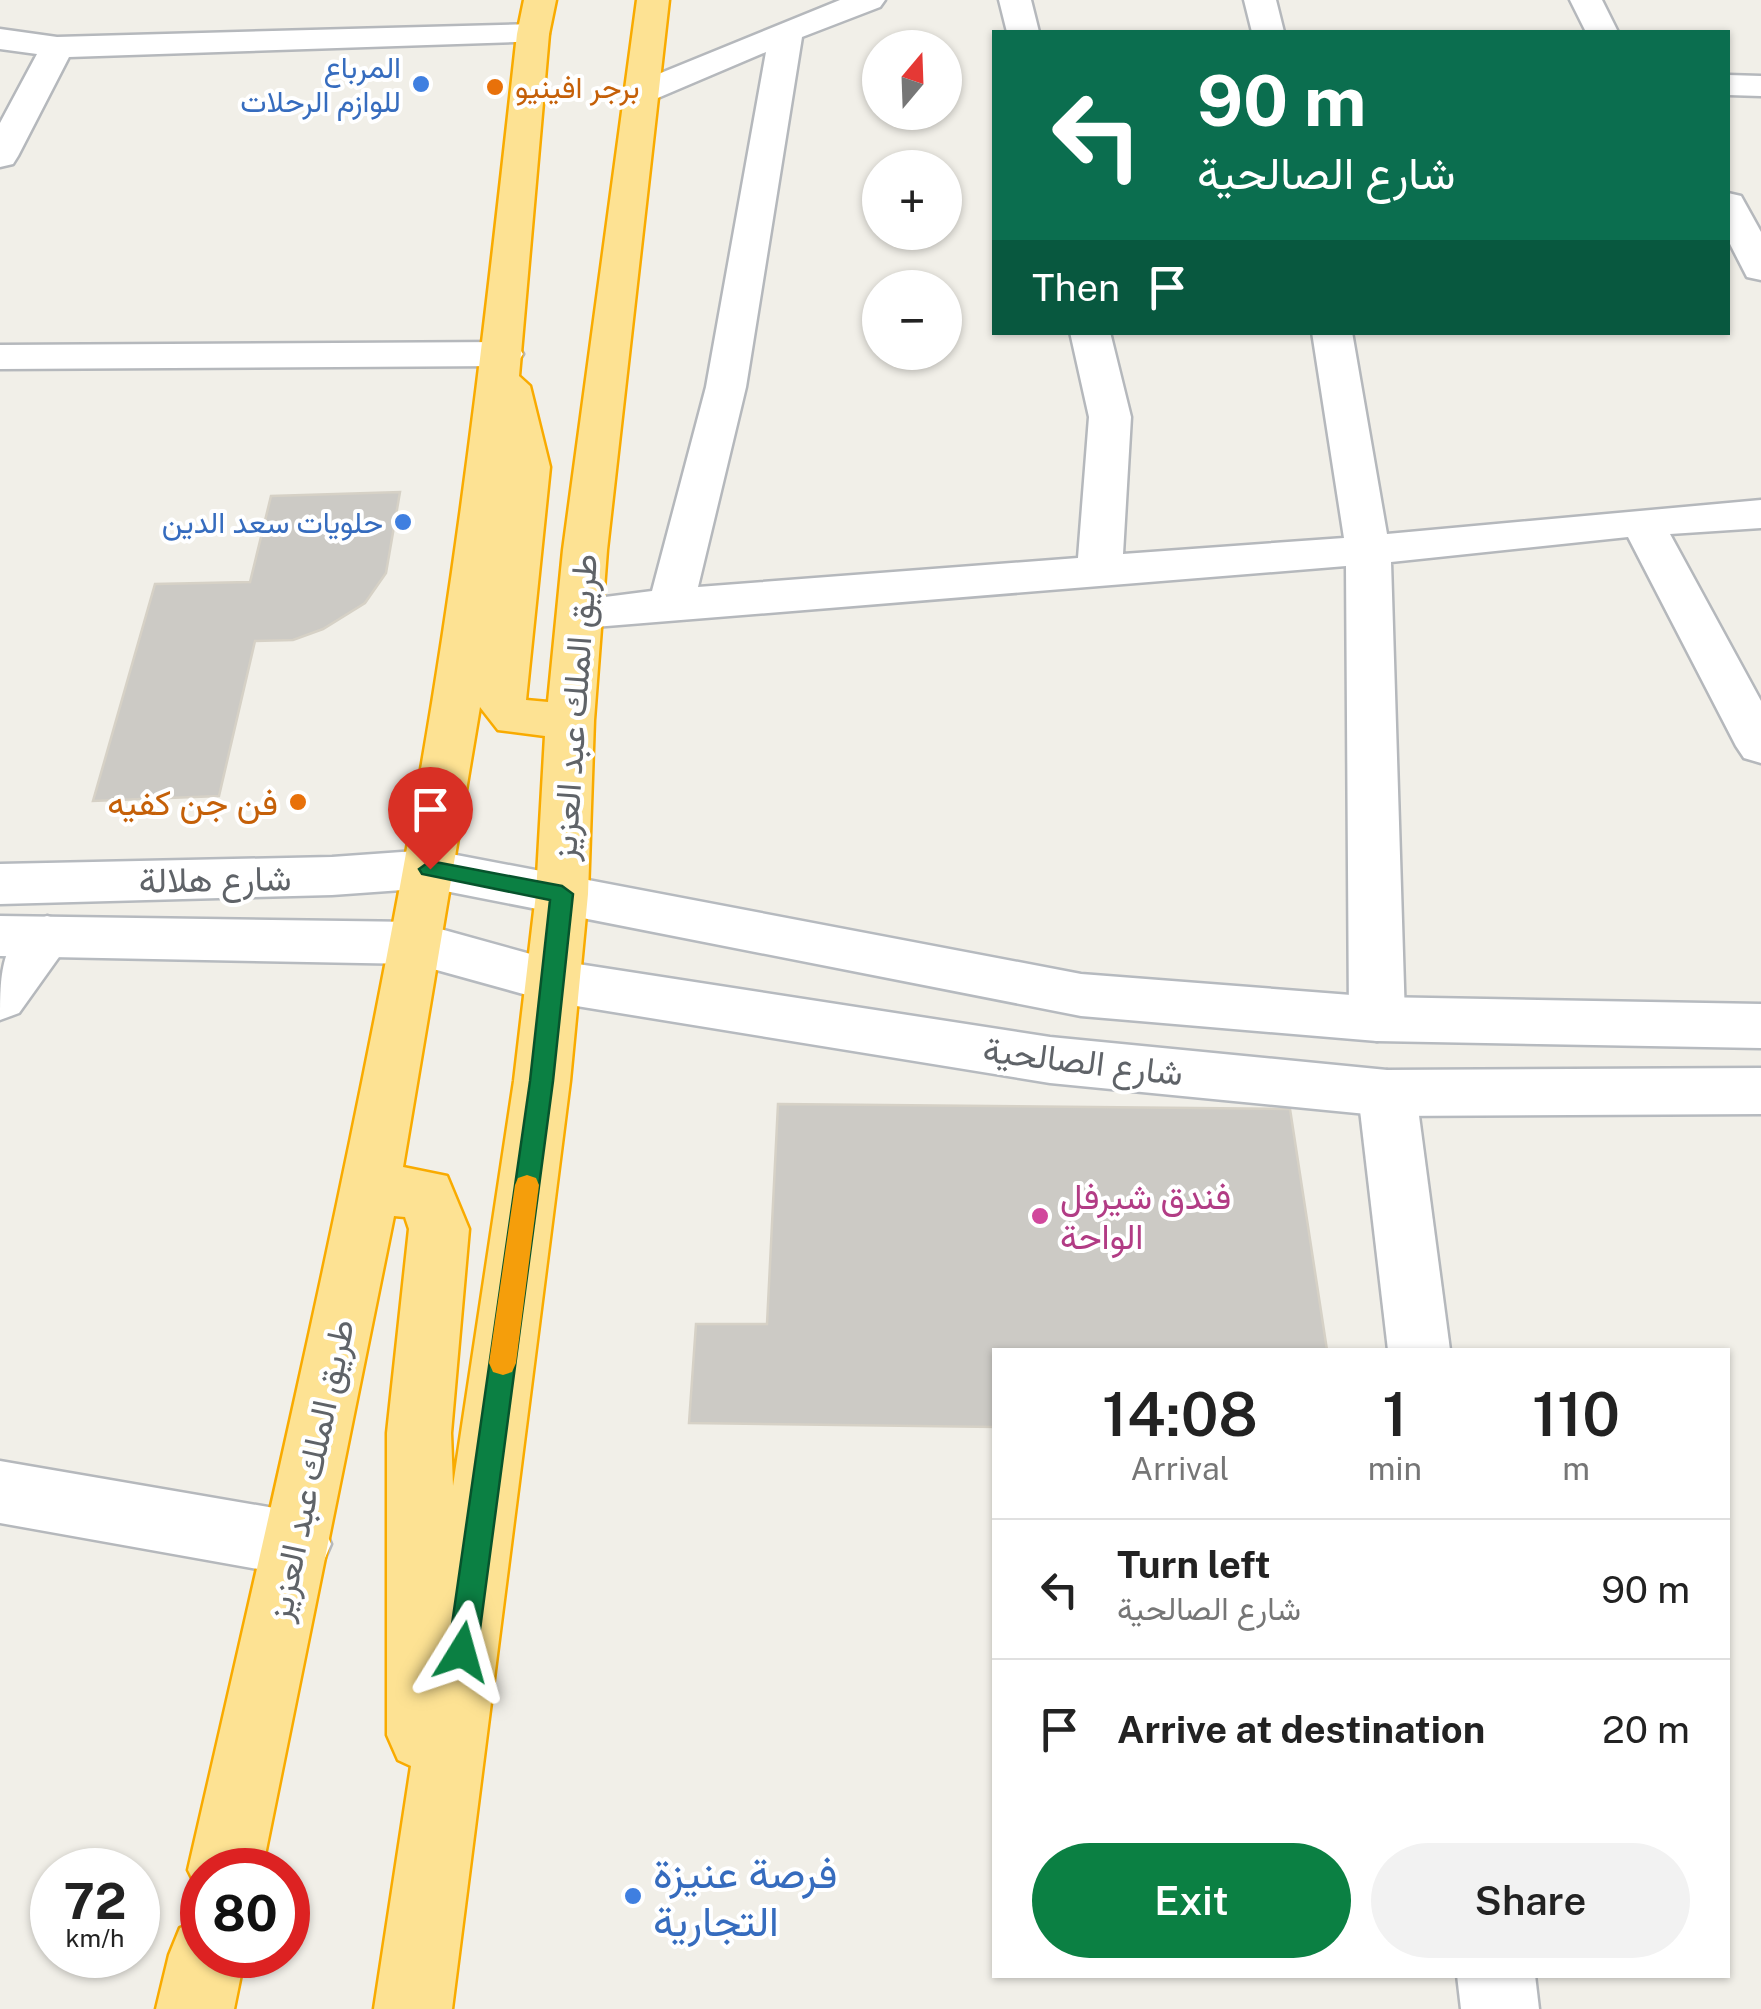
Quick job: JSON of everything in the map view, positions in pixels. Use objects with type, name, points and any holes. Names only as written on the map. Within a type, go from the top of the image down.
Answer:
[{"type":"highway","name":"طريق الملك عبد العزيز","points":[[413,2009],[552,981],[562,894],[570,720],[585,550],[652,0]]},
{"type":"highway","name":"طريق الملك عبد العزيز","points":[[230,1848],[297,1544],[430,869],[503,354],[536,17]]},
{"type":"highway","points":[[503,354],[528,467],[502,704],[515,718],[570,720]]},
{"type":"highway","points":[[367,1189],[426,1194],[440,1229],[419,1433],[426,1918]]},
{"type":"highway","points":[[195,2009],[201,1978]]},
{"type":"street","points":[[641,93],[870,0]]},
{"type":"street","points":[[1016,0],[1023,30]]},
{"type":"street","points":[[1260,0],[1268,30]]},
{"type":"street","points":[[1586,0],[1601,30]]},
{"type":"street","points":[[0,40],[56,47],[200,29],[536,17]]},
{"type":"street","points":[[672,604],[726,387],[786,32]]},
{"type":"street","points":[[0,156],[56,47]]},
{"type":"street","points":[[1730,85],[1761,86]]},
{"type":"street","points":[[1730,209],[1750,254]]},
{"type":"street","points":[[1091,335],[1110,417],[1100,571]]},
{"type":"street","points":[[1332,335],[1368,550],[1377,1019]]},
{"type":"street","points":[[0,357],[503,354]]},
{"type":"street","points":[[582,613],[1761,514]]},
{"type":"street","points":[[1642,522],[1761,746]]},
{"type":"street","name":"شارع هلالة","points":[[0,884],[332,876],[430,869]]},
{"type":"street","name":"شارع الصالحية","points":[[430,869],[1080,994],[1377,1019],[1761,1026]]},
{"type":"street","points":[[0,998],[24,936]]},
{"type":"street","name":"شارع هلالة","points":[[24,936],[416,943]]},
{"type":"street","name":"شارع الصالحية","points":[[416,943],[552,981],[1050,1060],[1387,1093],[1761,1091]]},
{"type":"street","points":[[1387,1093],[1419,1348]]},
{"type":"street","points":[[0,1492],[297,1544]]},
{"type":"street","points":[[1496,1978],[1500,2009]]},
{"type":"building","points":[[400,492],[386,573],[365,603],[323,629],[293,640],[255,641],[219,796],[93,801],[155,584],[250,582],[271,496]]},
{"type":"building","name":"فندق شيرفل الواحة","points":[[778,1104],[1290,1109],[1327,1348],[992,1348],[992,1427],[689,1423],[696,1324],[767,1324]]},
{"type":"slow traffic","points":[[503,1363],[527,1185]]},
{"type":"place","name":"المرباع للوازم الرحلات","points":[[421,84]]},
{"type":"place","name":"برجر افينيو","points":[[495,87]]},
{"type":"place","name":"حلويات سعد الدين","points":[[403,522]]},
{"type":"place","name":"فن جن كفيه","points":[[298,802]]},
{"type":"place","name":"فندق شيرفل الواحة","points":[[1040,1216]]},
{"type":"place","name":"فرصة عنيزة التجارية","points":[[633,1896]]},
{"type":"route","points":[[430,869],[562,894],[542,1081],[462,1652]]}]
